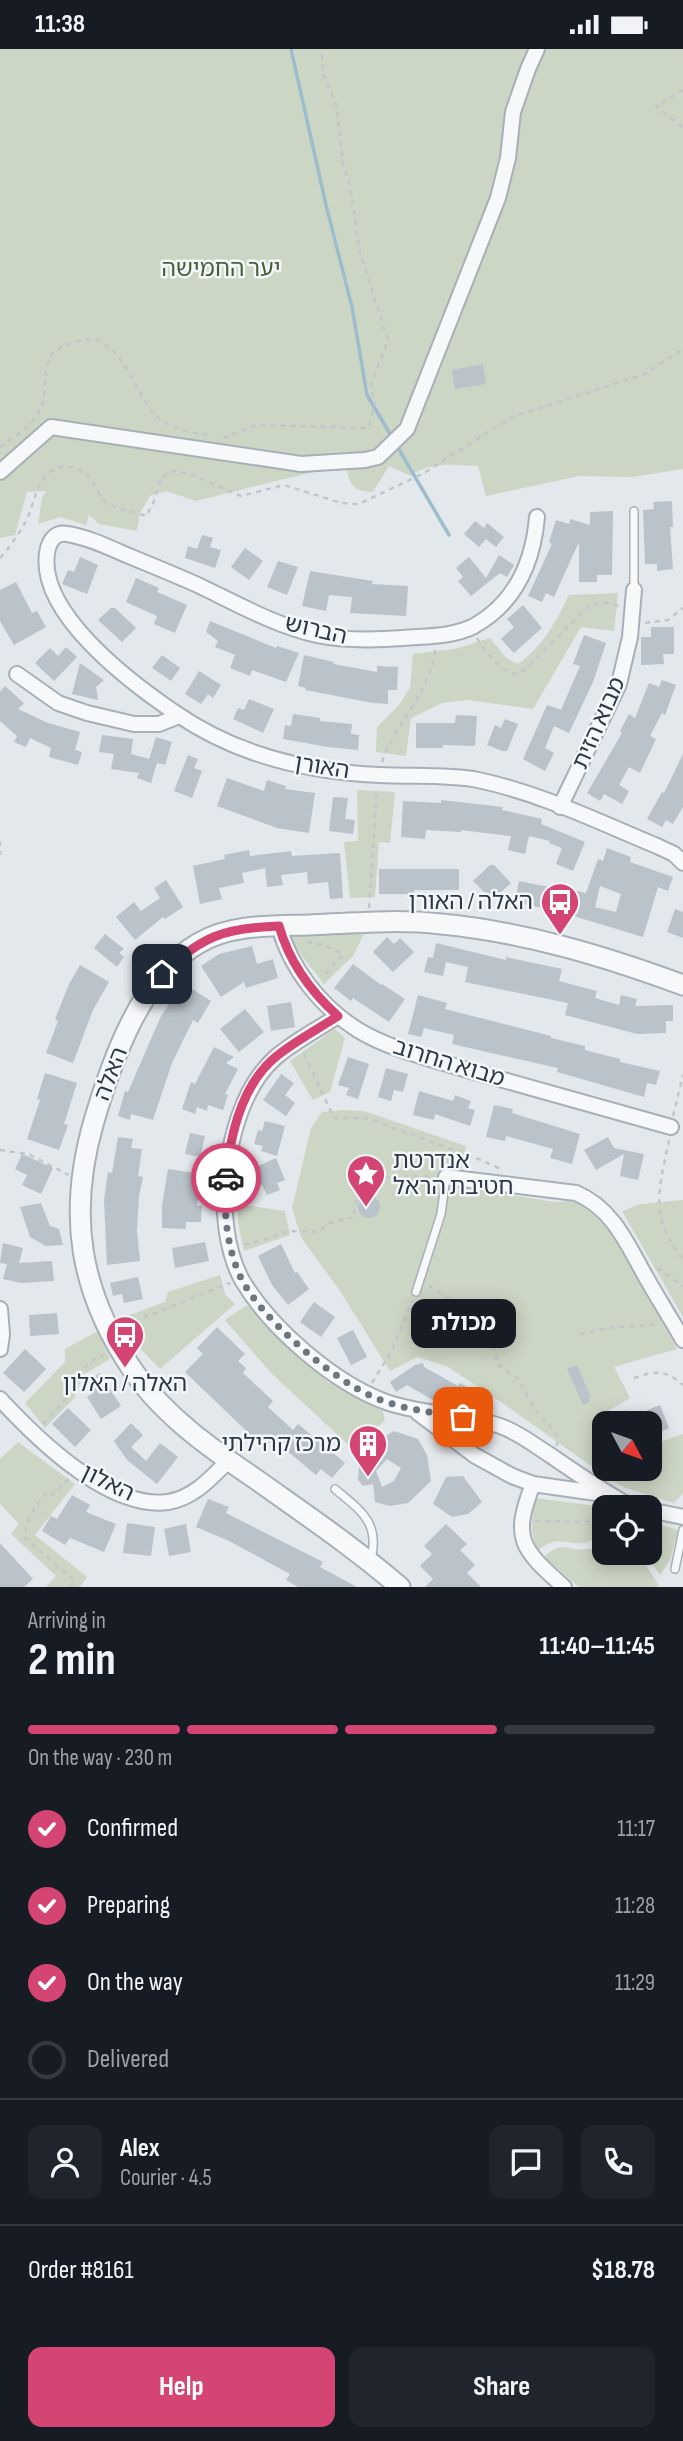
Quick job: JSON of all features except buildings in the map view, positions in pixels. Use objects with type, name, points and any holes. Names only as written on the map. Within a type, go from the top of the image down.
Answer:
[{"type":"street","points":[[0,472],[51,426],[301,464],[378,457],[407,429],[499,198],[508,158],[513,112],[537,49]]},
{"type":"street","name":"הברוש","points":[[48,546],[55,536],[69,534],[178,576],[256,613],[317,635],[346,639],[387,639],[436,635],[472,627],[504,603],[530,560],[537,517]]},
{"type":"street","name":"האורן","points":[[48,546],[47,564],[51,583],[56,600],[67,618],[155,700],[219,738],[270,758],[337,772],[474,779],[510,788],[680,853]]},
{"type":"street","name":"מבוא הזית","points":[[560,807],[619,684],[631,624],[634,590]]},
{"type":"street","points":[[17,674],[58,703],[87,713],[134,724],[159,724],[179,716]]},
{"type":"street","name":"האלה","points":[[400,1587],[371,1562],[229,1460],[157,1400],[134,1373],[95,1302],[80,1231],[81,1182],[88,1141],[98,1108],[133,1017],[162,974],[198,943],[236,929],[281,933],[368,922],[439,923],[538,938],[582,950],[683,985]]},
{"type":"street","name":"מבוא החרוב","points":[[281,933],[288,955],[313,989],[338,1016],[359,1031],[423,1056],[671,1127]]},
{"type":"street","points":[[338,1016],[278,1055],[265,1067],[251,1089],[234,1127],[225,1186],[226,1218],[231,1249],[241,1278],[278,1326],[314,1357],[365,1394],[412,1409],[478,1419],[502,1426],[612,1495]]},
{"type":"street","points":[[446,1177],[517,1188],[576,1193],[590,1199],[621,1231],[683,1340]]},
{"type":"street","points":[[0,1309],[0,1349]]},
{"type":"street","name":"האלון","points":[[0,1399],[58,1456],[120,1494],[138,1500],[170,1502],[194,1492],[229,1460]]},
{"type":"street","points":[[412,1409],[491,1465],[533,1484],[602,1495]]},
{"type":"street","points":[[442,1431],[449,1415]]},
{"type":"street","points":[[533,1484],[521,1521],[522,1537],[528,1552],[564,1587]]},
{"type":"street","points":[[662,1513],[683,1517]]},
{"type":"lane","name":"מבוא הזית","points":[[634,511],[634,590]]},
{"type":"lane","points":[[416,1292],[441,1214],[446,1177]]},
{"type":"lane","points":[[335,1489],[366,1516],[372,1525],[374,1549],[371,1562]]},
{"type":"lane","points":[[675,1569],[683,1530]]},
{"type":"path","points":[[0,447],[32,422],[40,411],[44,400],[46,368],[52,355],[64,346],[87,339],[100,340],[113,349],[154,415],[175,428],[222,439],[257,425],[368,428],[375,405],[371,385],[388,340],[360,253],[351,186],[343,163],[336,104],[323,73],[322,49]]},
{"type":"path","points":[[683,90],[656,106],[683,128]]},
{"type":"path","points":[[472,627],[480,644],[510,673],[516,674],[526,669],[589,606],[603,602],[632,608]]},
{"type":"path","points":[[631,624],[668,619],[683,608]]},
{"type":"path","points":[[368,922],[378,775],[388,744],[415,700],[434,659],[436,635]]},
{"type":"path","points":[[0,841],[0,855]]},
{"type":"path","points":[[281,933],[324,945],[343,954],[313,989]]},
{"type":"path","points":[[298,1042],[334,1118],[366,1118],[476,1158],[506,1172]]},
{"type":"path","points":[[683,1075],[659,1198],[664,1228],[683,1261]]},
{"type":"path","points":[[0,1150],[28,1154],[81,1182]]},
{"type":"path","points":[[231,1249],[287,1231],[318,1232],[330,1223],[355,1217],[357,1198],[389,1176],[446,1177]]},
{"type":"path","points":[[641,1268],[654,1265],[683,1286]]},
{"type":"path","points":[[109,1331],[241,1278]]},
{"type":"path","points":[[420,1279],[465,1311],[492,1338],[498,1364],[518,1379],[535,1410],[557,1434],[553,1458]]},
{"type":"path","points":[[365,1394],[392,1350],[416,1292]]},
{"type":"path","points":[[580,1334],[608,1328],[673,1322]]},
{"type":"path","points":[[34,1434],[60,1406],[73,1380],[90,1361],[121,1350]]},
{"type":"path","points":[[634,1378],[652,1372],[669,1374],[683,1385]]},
{"type":"path","points":[[69,1587],[75,1581],[25,1538],[25,1529],[38,1502],[46,1494],[50,1497],[79,1470]]},
{"type":"path","points":[[521,1521],[592,1522]]},
{"type":"path","points":[[662,1540],[680,1545]]},
{"type":"green space","name":"יער החמישה","points":[[0,49],[683,49],[683,469],[632,477],[579,476],[486,496],[478,466],[434,466],[411,476],[389,466],[373,492],[360,490],[353,485],[345,464],[196,501],[166,491],[150,496],[140,513],[137,531],[99,524],[89,515],[86,525],[60,517],[38,524],[42,498],[46,491],[27,492],[15,535],[0,538]]},
{"type":"green space","points":[[618,593],[614,631],[581,627],[533,709],[467,700],[442,703],[411,718],[406,756],[376,752],[377,727],[399,705],[410,688],[413,654],[455,649],[490,638],[506,658],[518,664],[542,641],[569,595]]},
{"type":"green space","points":[[357,790],[395,792],[390,843],[379,842],[375,897],[350,898],[344,842],[358,841]]},
{"type":"green space","points":[[365,931],[353,956],[324,984],[297,950],[290,933]]},
{"type":"green space","points":[[335,1029],[345,1038],[330,1092],[313,1100],[290,1061]]},
{"type":"green space","points":[[364,1111],[466,1146],[457,1186],[554,1202],[575,1201],[591,1212],[612,1234],[677,1349],[614,1367],[630,1398],[608,1411],[592,1411],[592,1467],[448,1367],[418,1357],[390,1371],[340,1291],[301,1237],[292,1208],[311,1128],[322,1112]]},
{"type":"green space","points":[[683,1200],[683,1317],[622,1211],[641,1204]]},
{"type":"green space","points":[[238,1204],[285,1211],[290,1235],[244,1251],[238,1223]]},
{"type":"green space","points":[[220,1275],[225,1294],[235,1304],[160,1369],[134,1342],[119,1319],[165,1302],[168,1292]]},
{"type":"green space","points":[[247,1305],[270,1330],[328,1382],[383,1411],[385,1420],[354,1450],[271,1373],[225,1320]]},
{"type":"green space","points":[[98,1331],[110,1359],[83,1375],[74,1398],[45,1428],[25,1403],[65,1362],[65,1349]]},
{"type":"green space","points":[[683,1434],[683,1493],[674,1503],[662,1499],[662,1495],[648,1495],[612,1481],[662,1481],[662,1441]]},
{"type":"green space","points":[[18,1442],[75,1484],[35,1535],[87,1577],[80,1587],[46,1587],[56,1576],[11,1534],[19,1524],[0,1504],[0,1459]]},
{"type":"green space","points":[[535,1498],[592,1505],[592,1540],[581,1543],[551,1542],[538,1551],[532,1531]]},
{"type":"green space","points":[[662,1525],[678,1530],[670,1560],[660,1575],[653,1565],[662,1565]]},
{"type":"green space","points":[[561,1547],[592,1548],[592,1565],[646,1565],[658,1587],[579,1587],[544,1557]]},
{"type":"waterway","points":[[291,49],[352,307],[367,395],[393,439]]},
{"type":"waterway","points":[[397,446],[449,535]]},
{"type":"way so far","points":[[226,1178],[226,1218],[231,1249],[241,1278],[259,1305],[278,1326],[304,1350],[365,1394],[412,1409],[463,1417]]},
{"type":"place","name":"האלה / האורן","points":[[560,936]]},
{"type":"place","name":"אנדרטת חטיבת הראל","points":[[366,1208]]},
{"type":"place","name":"האלה / האלון","points":[[125,1369]]},
{"type":"place","name":"מכולת","points":[[463,1417]]},
{"type":"place","name":"מרכז קהילתי","points":[[368,1478]]},
{"type":"route","points":[[162,974],[198,943],[214,936],[236,929],[279,926],[288,955],[325,1004],[338,1016],[278,1055],[265,1067],[251,1089],[234,1127],[226,1178]]}]
